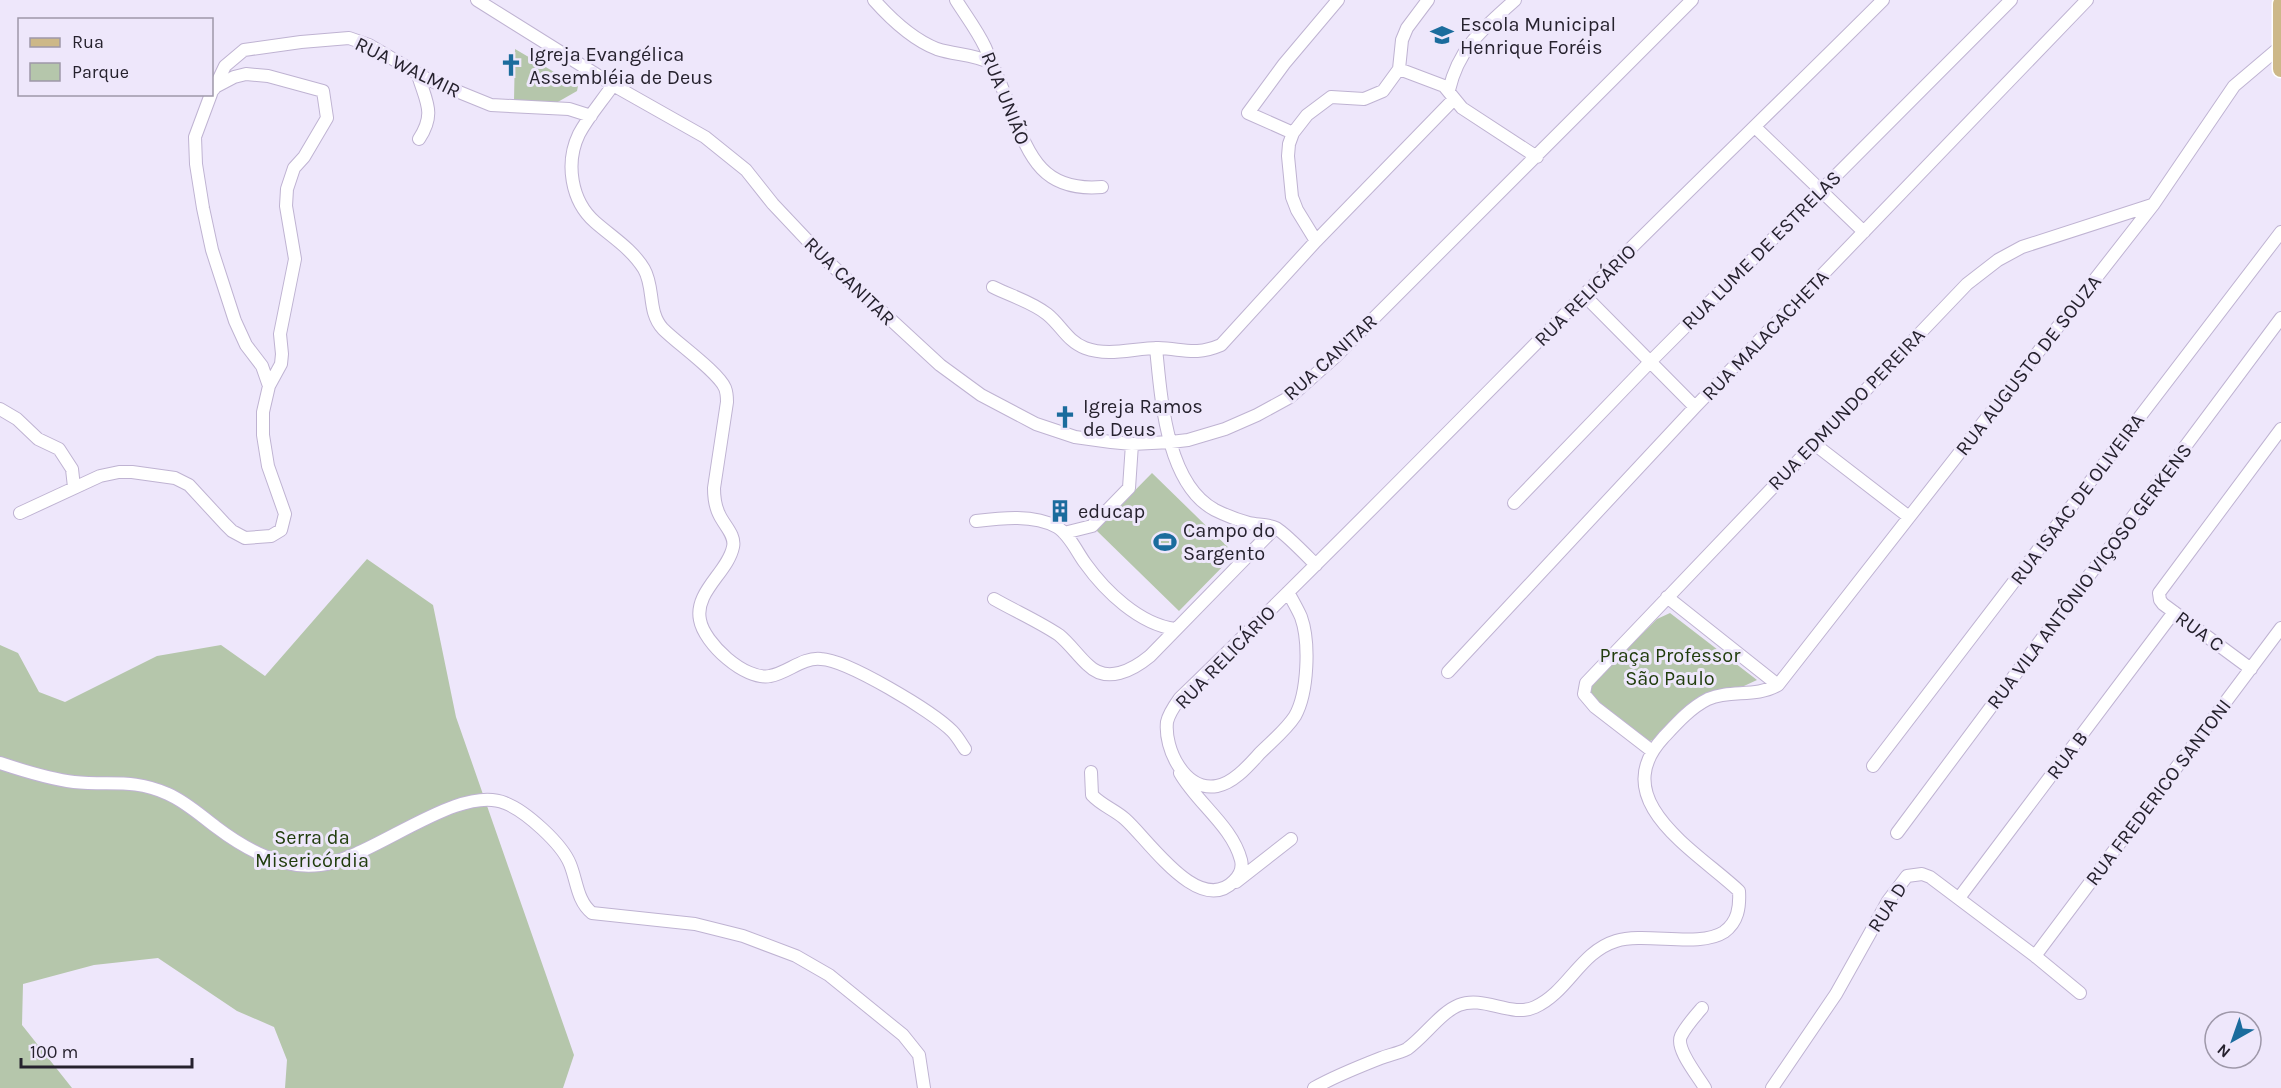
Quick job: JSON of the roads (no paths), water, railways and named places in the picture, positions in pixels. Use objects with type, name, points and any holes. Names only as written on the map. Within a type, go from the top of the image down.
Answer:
[{"type":"main road","points":[[2281,4],[2281,69]]},
{"type":"street","name":"RUA CANITAR","points":[[477,0],[613,85],[705,137],[746,170],[773,204],[824,258],[960,381],[999,406],[1036,424],[1075,437],[1132,444],[1188,440],[1241,423],[1290,397],[1335,357],[1692,0]]},
{"type":"street","points":[[874,0],[888,15],[923,42],[937,49],[979,57],[991,63]]},
{"type":"street","name":"RUA UNIÃO","points":[[956,0],[979,34],[1024,144],[1036,162],[1051,178],[1060,183],[1069,186],[1102,187]]},
{"type":"street","points":[[1293,133],[1248,113],[1284,64],[1338,0]]},
{"type":"street","points":[[1316,241],[1297,210],[1292,197],[1288,156],[1293,133],[1307,115],[1320,104],[1336,97],[1364,99],[1383,91],[1399,69],[1402,40],[1407,28],[1428,0]]},
{"type":"street","points":[[993,287],[1048,315],[1070,340],[1084,348],[1128,352],[1156,348],[1198,352],[1221,345],[1451,94],[1458,62],[1463,52],[1485,26],[1515,0]]},
{"type":"street","name":"RUA RELICÁRIO","points":[[1288,592],[1301,617],[1306,650],[1306,674],[1301,700],[1291,722],[1249,765],[1224,784],[1208,786],[1197,782],[1182,772],[1176,764],[1167,730],[1167,722],[1172,709],[1180,698],[1883,0]]},
{"type":"street","name":"RUA LUME DE ESTRELAS","points":[[1514,504],[1650,362],[2011,0]]},
{"type":"street","name":"RUA MALACACHETA","points":[[1448,672],[1695,407],[2087,0]]},
{"type":"street","name":"RUA WALMIR","points":[[213,92],[225,66],[244,50],[340,38],[354,39],[369,45],[418,75],[491,105],[568,109],[591,116]]},
{"type":"street","name":"RUA AUGUSTO DE SOUZA","points":[[1778,685],[2153,205],[2234,86],[2280,47]]},
{"type":"street","points":[[1399,69],[1444,86],[1462,108],[1537,157]]},
{"type":"street","points":[[20,513],[100,476],[118,472],[175,478],[189,485],[209,509],[239,535],[252,539],[277,534],[283,526],[285,514],[268,466],[263,435],[263,412],[269,386],[280,364],[282,354],[280,334],[295,259],[286,206],[287,189],[294,168],[304,157],[327,118],[323,91],[268,76],[246,74],[234,76],[213,92]]},
{"type":"street","points":[[418,75],[430,111],[429,122],[419,139]]},
{"type":"street","points":[[613,85],[579,134],[572,165],[575,196],[578,203],[595,222],[625,247],[644,269],[653,310],[663,328],[713,373],[726,390],[728,402],[714,488],[714,501],[718,513],[733,537],[734,544],[728,560],[703,599],[699,613],[704,632],[721,653],[747,672],[759,677],[769,677],[813,658],[849,666],[933,716],[952,731],[965,749]]},
{"type":"street","name":"RUA WALMIR","points":[[211,96],[195,137],[196,165],[203,208],[212,250],[235,321],[246,345],[262,366],[269,386]]},
{"type":"street","points":[[1756,128],[1864,232]]},
{"type":"street","name":"RUA EDMUNDO PEREIRA","points":[[1652,751],[1595,708],[1584,694],[1586,683],[1967,284],[1998,260],[2022,248],[2153,205]]},
{"type":"street","name":"RUA ISAAC DE OLIVEIRA","points":[[1873,766],[2281,232]]},
{"type":"street","points":[[1584,295],[1695,407]]},
{"type":"street","name":"RUA VILA ANTÔNIO VIÇOSO GERKENS","points":[[1897,833],[2281,318]]},
{"type":"street","points":[[1156,348],[1163,418],[1186,480],[1199,498],[1229,516],[1275,528],[1316,565]]},
{"type":"street","points":[[0,409],[17,419],[38,439],[59,449],[67,458],[72,469],[74,487]]},
{"type":"street","name":"RUA C","points":[[2251,669],[2174,612],[2160,600],[2158,593],[2281,429]]},
{"type":"street","points":[[1814,443],[1909,517]]},
{"type":"street","points":[[1064,533],[1092,526],[1129,488],[1132,444]]},
{"type":"street","points":[[976,521],[1034,519],[1057,528],[1064,533],[1092,573],[1108,590],[1147,620],[1162,627],[1175,629]]},
{"type":"street","points":[[994,599],[1058,635],[1089,667],[1100,673],[1115,674],[1133,668],[1150,656],[1275,528]]},
{"type":"street","points":[[1314,1088],[1328,1080],[1404,1050],[1457,1005],[1468,1002],[1524,1010],[1535,1007],[1560,988],[1597,950],[1616,941],[1635,938],[1706,938],[1722,933],[1732,924],[1740,903],[1739,891],[1661,822],[1649,803],[1644,788],[1646,771],[1652,751],[1689,711],[1704,701],[1719,695],[1762,692],[1778,685],[1667,597]]},
{"type":"street","name":"RUA B","points":[[1959,898],[2174,612]]},
{"type":"street","name":"RUA FREDERICO SANTONI","points":[[2035,956],[2281,628]]},
{"type":"street","points":[[0,763],[75,782],[124,782],[149,786],[186,803],[237,841],[260,854],[289,864],[319,866],[340,862],[416,824],[463,804],[502,801],[520,811],[564,852],[570,862],[583,903],[592,913],[695,924],[743,936],[796,956],[829,975],[903,1035],[919,1055],[924,1088]]},
{"type":"street","points":[[1176,764],[1190,787],[1235,846],[1242,866],[1238,877],[1232,884]]},
{"type":"street","points":[[1091,772],[1092,795],[1124,818],[1171,868],[1198,887],[1216,889],[1232,884],[1243,878],[1291,839]]},
{"type":"street","name":"RUA D","points":[[1772,1088],[1836,994],[1888,901],[1907,876],[1922,874],[1930,878],[2035,956],[2080,993]]},
{"type":"street","points":[[1702,1008],[1685,1030],[1680,1041],[1683,1052],[1705,1088]]},
{"type":"place","name":"Escola Municipal Henrique Foréis","points":[[1442,35]]},
{"type":"place","name":"Igreja Evangélica Assembléia de Deus","points":[[511,65]]},
{"type":"place","name":"Igreja Ramos de Deus","points":[[1065,417]]},
{"type":"place","name":"educap","points":[[1060,511]]},
{"type":"place","name":"Campo do Sargento","points":[[1165,542]]},
{"type":"park label","name":"Praça Professor São Paulo","points":[[1670,666]]},
{"type":"park label","name":"Serra da Misericórdia","points":[[312,848]]}]
